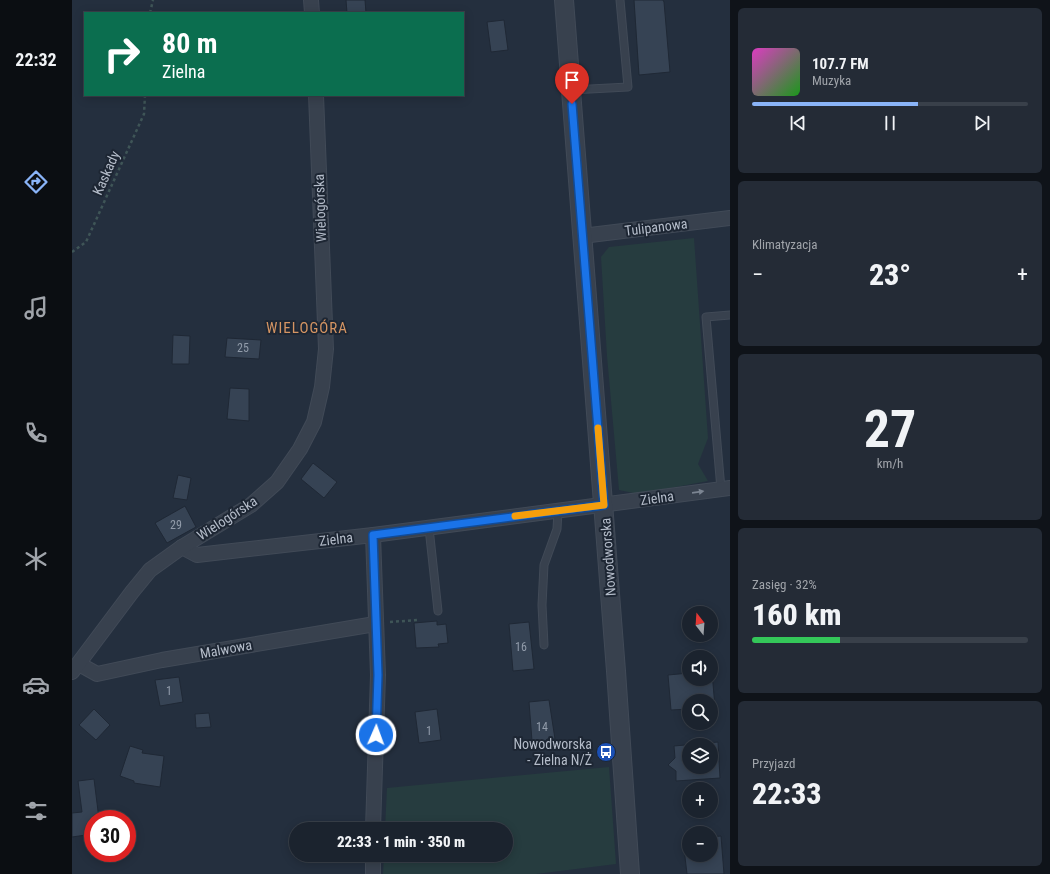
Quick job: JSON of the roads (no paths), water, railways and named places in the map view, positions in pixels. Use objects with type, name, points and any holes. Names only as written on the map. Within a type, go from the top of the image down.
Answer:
[{"type":"street","points":[[311,0],[312,12]]},
{"type":"street","name":"Nowodworska","points":[[564,0],[604,505],[630,874]]},
{"type":"street","name":"Wielogórska","points":[[76,668],[150,570],[182,546],[251,505],[277,482],[300,449],[314,422],[322,387],[326,349],[316,96]]},
{"type":"street","name":"Tulipanowa","points":[[582,236],[730,218]]},
{"type":"street","name":"Zielna","points":[[182,546],[197,555],[373,535],[726,489]]},
{"type":"street","points":[[373,535],[378,675],[374,822]]},
{"type":"street","name":"Malwowa","points":[[76,668],[97,674],[162,660],[375,624]]},
{"type":"street","points":[[373,862],[373,874]]},
{"type":"lane","points":[[571,90],[628,87],[620,0]]},
{"type":"lane","points":[[726,489],[706,317],[730,315]]},
{"type":"lane","points":[[544,645],[542,606],[544,565],[557,529],[558,511]]},
{"type":"lane","points":[[429,528],[438,611]]},
{"type":"place","name":"Nowodworska - Zielna N/Ż","points":[[606,752]]},
{"type":"district","name":"WIELOGÓRA","points":[[307,328]]}]
